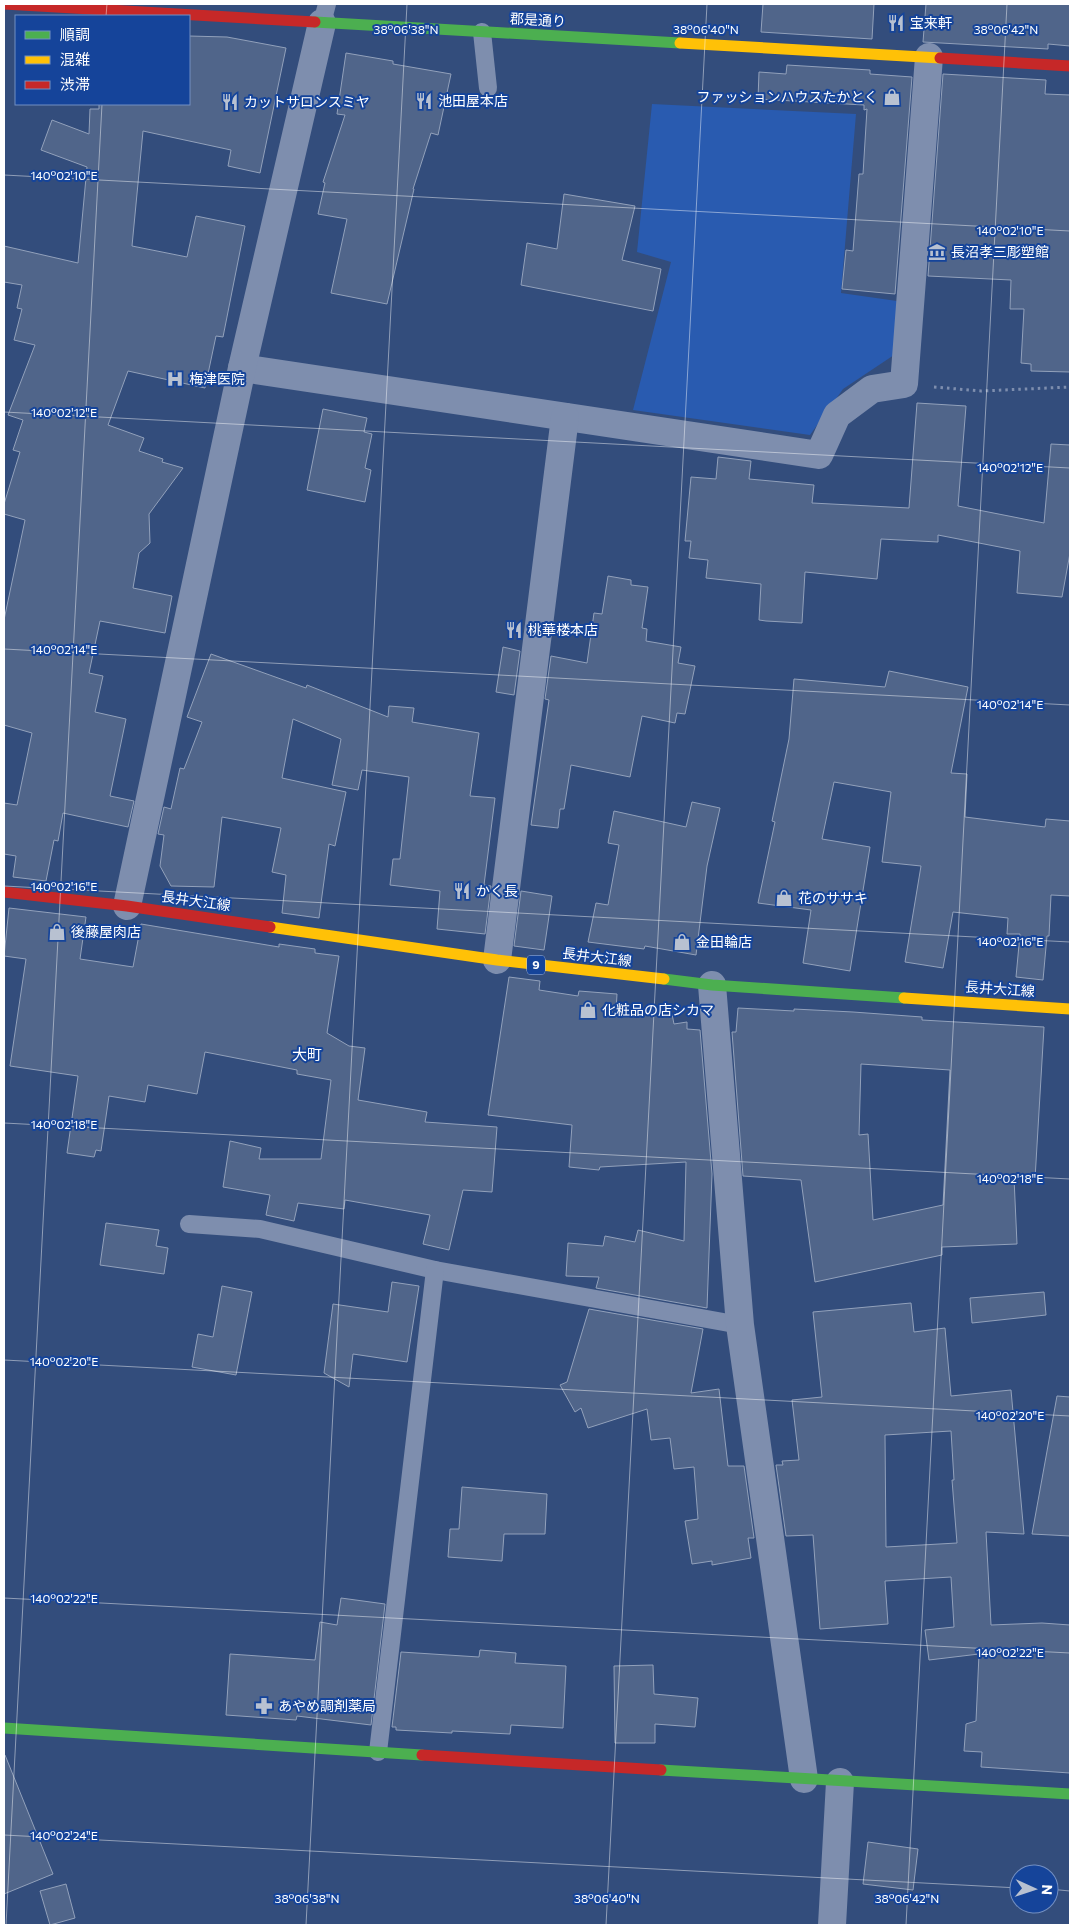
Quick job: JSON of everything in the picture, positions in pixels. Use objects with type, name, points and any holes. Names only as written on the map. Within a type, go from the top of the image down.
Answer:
[{"type":"street","name":"郡是通り","points":[[4,4],[324,13],[482,32],[1070,66]]},
{"type":"street","points":[[127,906],[242,368],[324,13]]},
{"type":"street","points":[[242,368],[820,455],[837,415],[872,389],[904,384],[930,57]]},
{"type":"street","points":[[497,960],[565,417]]},
{"type":"street","name":"長井大江線","points":[[4,892],[127,906],[497,960],[712,985],[1070,1009]]},
{"type":"street","points":[[712,985],[740,1325],[804,1779]]},
{"type":"street","points":[[4,1728],[840,1782],[1070,1794]]},
{"type":"street","points":[[832,1925],[840,1782]]},
{"type":"lane","points":[[482,32],[488,88]]},
{"type":"lane","points":[[189,1224],[260,1229],[436,1270],[740,1325]]},
{"type":"lane","points":[[378,1752],[436,1270]]},
{"type":"path","points":[[904,384],[980,391],[1070,386]]},
{"type":"shaded area","points":[[652,104],[856,114],[841,293],[897,301],[894,355],[843,389],[810,435],[633,410],[671,262],[637,252]]},
{"type":"building","points":[[763,4],[874,4],[872,39],[761,32]]},
{"type":"building","points":[[926,4],[1070,4],[1070,46],[1048,44],[1048,49],[923,42]]},
{"type":"building","points":[[190,36],[227,37],[286,48],[260,173],[228,166],[231,150],[143,131],[132,246],[187,257],[196,216],[245,226],[223,337],[216,336],[205,388],[128,371],[108,425],[144,438],[139,451],[163,459],[162,462],[183,468],[149,514],[150,543],[139,553],[133,588],[172,596],[165,633],[100,621],[89,673],[103,676],[95,712],[126,719],[110,796],[134,801],[128,827],[63,813],[58,841],[54,840],[46,881],[13,877],[16,856],[4,854],[4,803],[17,805],[32,733],[4,725],[4,620],[25,520],[4,514],[4,504],[20,452],[13,450],[23,420],[8,415],[35,345],[14,340],[22,309],[17,308],[22,285],[4,282],[4,246],[78,263],[87,167],[41,150],[52,120],[89,134],[90,109],[99,109],[99,105],[190,105]]},
{"type":"building","points":[[346,53],[393,61],[393,64],[451,74],[438,135],[431,133],[413,189],[387,304],[331,293],[347,219],[318,214],[325,183],[323,182],[345,115],[337,114]]},
{"type":"building","points":[[787,65],[870,70],[870,74],[912,77],[895,294],[842,289],[846,250],[853,251],[859,174],[863,174],[867,109],[864,110],[864,105],[758,99],[759,72],[786,74]]},
{"type":"building","points":[[943,74],[1046,80],[1045,94],[1070,95],[1070,372],[1031,371],[1031,364],[1021,363],[1024,309],[1010,309],[1011,280],[928,276]]},
{"type":"building","points":[[564,194],[635,206],[622,260],[661,269],[653,311],[521,285],[527,243],[557,249]]},
{"type":"building","points":[[917,403],[966,406],[958,506],[1044,523],[1051,444],[1070,445],[1070,553],[1062,597],[1017,593],[1020,551],[938,535],[938,542],[881,539],[877,579],[805,572],[802,623],[766,621],[759,620],[761,584],[706,578],[708,560],[689,558],[691,541],[685,541],[691,477],[716,479],[718,457],[751,461],[749,479],[814,485],[812,503],[909,508]]},
{"type":"building","points":[[323,409],[367,418],[364,432],[372,434],[365,468],[371,470],[365,502],[307,490]]},
{"type":"building","points":[[608,576],[631,580],[631,585],[648,587],[642,628],[647,629],[646,641],[681,647],[678,663],[695,666],[685,714],[677,713],[675,723],[642,716],[630,777],[571,765],[564,809],[560,809],[558,828],[531,825],[549,700],[545,699],[551,656],[587,663],[594,613],[602,614]]},
{"type":"building","points":[[503,647],[520,651],[514,695],[496,692]]},
{"type":"building","points":[[211,654],[306,688],[307,685],[388,717],[389,706],[414,708],[412,722],[479,733],[470,796],[495,798],[484,885],[491,886],[485,934],[437,929],[440,891],[390,885],[393,859],[400,859],[409,777],[362,770],[358,790],[332,785],[341,739],[293,719],[282,778],[346,792],[335,846],[329,844],[319,918],[282,913],[286,875],[272,872],[281,828],[222,817],[214,887],[171,886],[160,866],[164,835],[158,834],[164,807],[171,809],[180,768],[184,769],[202,722],[187,717]]},
{"type":"building","points":[[889,671],[968,687],[951,773],[967,774],[965,817],[1045,827],[1046,819],[1070,821],[1070,896],[1051,895],[1049,936],[1047,936],[1043,980],[1016,977],[1020,934],[1007,934],[1008,918],[953,912],[943,968],[905,962],[921,866],[882,862],[891,792],[834,782],[822,839],[870,847],[850,971],[803,963],[811,910],[758,903],[775,822],[772,821],[789,739],[794,679],[885,687]]},
{"type":"building","points":[[692,802],[720,808],[707,866],[696,955],[645,946],[644,949],[588,942],[596,903],[608,905],[619,845],[608,843],[614,811],[686,827]]},
{"type":"building","points":[[521,891],[552,896],[544,950],[514,946]]},
{"type":"building","points":[[9,908],[86,917],[80,959],[133,967],[141,924],[279,947],[279,944],[315,949],[315,953],[339,956],[327,1033],[349,1046],[365,1048],[358,1100],[427,1112],[425,1122],[497,1127],[492,1192],[463,1190],[449,1250],[423,1244],[430,1215],[345,1200],[344,1209],[298,1203],[294,1221],[266,1215],[270,1195],[223,1187],[230,1141],[261,1148],[259,1159],[321,1159],[331,1080],[297,1074],[297,1070],[205,1052],[197,1094],[148,1085],[145,1102],[109,1096],[101,1151],[96,1150],[94,1157],[67,1153],[78,1076],[10,1066],[26,959],[4,956]]},
{"type":"building","points":[[509,977],[540,981],[539,990],[578,996],[579,991],[617,994],[616,1011],[672,1014],[674,1024],[687,1022],[687,1029],[700,1030],[712,1174],[707,1308],[596,1288],[599,1277],[566,1276],[568,1243],[603,1246],[605,1236],[635,1242],[638,1230],[684,1241],[686,1162],[600,1167],[599,1170],[569,1167],[572,1125],[488,1115]]},
{"type":"building","points":[[738,1008],[853,1012],[922,1017],[922,1020],[1044,1027],[1035,1179],[1014,1178],[1017,1244],[942,1247],[942,1255],[815,1282],[801,1180],[743,1176],[732,1032],[736,1032]],"holes":[[[861,1064],[950,1070],[943,1205],[873,1220],[868,1134],[859,1135]]]},
{"type":"building","points":[[106,1223],[159,1230],[156,1246],[168,1248],[164,1274],[100,1265]]},
{"type":"building","points":[[392,1282],[419,1286],[407,1362],[353,1354],[349,1387],[324,1373],[333,1304],[388,1312]]},
{"type":"building","points":[[222,1286],[252,1292],[236,1375],[192,1367],[198,1334],[213,1337]]},
{"type":"building","points":[[1044,1292],[1046,1315],[972,1323],[970,1298]]},
{"type":"building","points":[[911,1303],[914,1332],[945,1328],[951,1396],[1011,1390],[1024,1534],[986,1532],[991,1625],[1042,1623],[1070,1625],[1070,1773],[981,1767],[982,1752],[964,1751],[966,1724],[976,1721],[979,1654],[929,1660],[925,1630],[954,1627],[951,1577],[885,1581],[888,1624],[820,1629],[813,1535],[786,1536],[776,1465],[783,1465],[782,1461],[799,1460],[792,1400],[822,1397],[813,1312]],"holes":[[[951,1431],[954,1480],[952,1480],[957,1543],[886,1547],[885,1435]]]},
{"type":"building","points":[[589,1309],[703,1329],[691,1393],[719,1389],[728,1466],[744,1466],[754,1538],[748,1538],[751,1558],[712,1565],[712,1561],[692,1564],[685,1521],[698,1519],[694,1467],[674,1469],[670,1438],[651,1440],[647,1409],[588,1428],[581,1408],[575,1412],[560,1385],[567,1382]]},
{"type":"building","points":[[1057,1396],[1070,1397],[1070,1536],[1032,1534]]},
{"type":"building","points":[[462,1487],[547,1494],[545,1534],[504,1534],[502,1561],[448,1557],[450,1529],[459,1529]]},
{"type":"building","points":[[341,1598],[385,1604],[371,1725],[297,1716],[296,1720],[226,1715],[230,1654],[315,1660],[320,1622],[337,1625]]},
{"type":"building","points":[[480,1650],[516,1653],[515,1663],[566,1666],[563,1728],[511,1725],[510,1734],[396,1730],[396,1727],[392,1727],[401,1652],[479,1657]]},
{"type":"building","points":[[653,1665],[654,1694],[698,1698],[695,1727],[655,1724],[655,1743],[615,1743],[614,1666]]},
{"type":"building","points":[[4,1755],[53,1874],[4,1894]]},
{"type":"building","points":[[868,1842],[918,1849],[913,1890],[863,1884]]},
{"type":"building","points":[[66,1884],[75,1918],[50,1925],[40,1891]]},
{"type":"traffic: fast","points":[[315,22],[680,43]]},
{"type":"traffic: fast","points":[[664,979],[712,985],[904,998]]},
{"type":"traffic: fast","points":[[4,1728],[422,1755]]},
{"type":"traffic: fast","points":[[661,1770],[1070,1794]]},
{"type":"traffic: slow","points":[[680,43],[940,58]]},
{"type":"traffic: slow","points":[[270,927],[497,960],[664,979]]},
{"type":"traffic: slow","points":[[904,998],[1070,1009]]},
{"type":"traffic: jam","points":[[4,4],[315,22]]},
{"type":"traffic: jam","points":[[940,58],[1070,66]]},
{"type":"traffic: jam","points":[[4,892],[127,906],[270,927]]},
{"type":"traffic: jam","points":[[422,1755],[661,1770]]},
{"type":"place","name":"宝来軒","points":[[896,23]]},
{"type":"place","name":"ファッションハウスたかとく","points":[[892,97]]},
{"type":"place","name":"池田屋本店","points":[[424,101]]},
{"type":"place","name":"カットサロンスミヤ","points":[[230,102]]},
{"type":"place","name":"長沼孝三彫塑館","points":[[937,252]]},
{"type":"place","name":"梅津医院","points":[[175,379]]},
{"type":"place","name":"桃華楼本店","points":[[514,630]]},
{"type":"place","name":"かく長","points":[[462,891]]},
{"type":"place","name":"花のササキ","points":[[784,898]]},
{"type":"place","name":"後藤屋肉店","points":[[57,932]]},
{"type":"place","name":"金田輪店","points":[[682,942]]},
{"type":"place","name":"化粧品の店シカマ","points":[[588,1010]]},
{"type":"place","name":"あやめ調剤薬局","points":[[264,1706]]},
{"type":"district","name":"大町","points":[[307,1055]]}]
